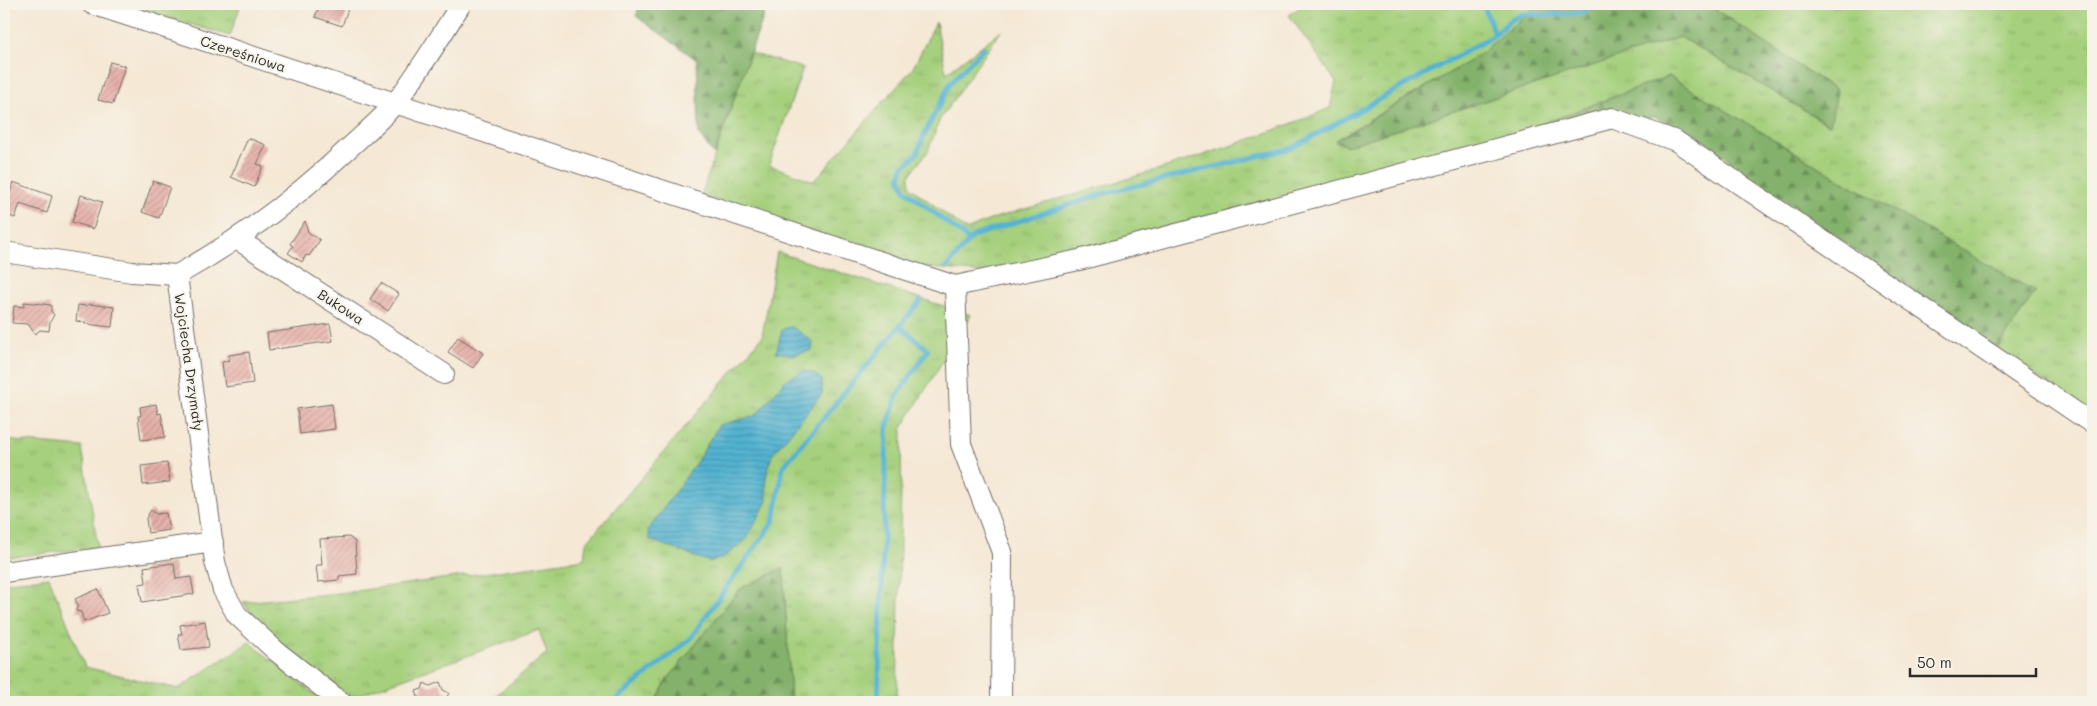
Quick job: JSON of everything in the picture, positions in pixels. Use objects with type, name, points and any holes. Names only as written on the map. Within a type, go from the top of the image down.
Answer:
[{"type":"street","name":"Czereśniowa","points":[[92,4],[955,286]]},
{"type":"street","name":"Wojciecha Drzymały","points":[[341,702],[276,651],[236,615],[223,590],[215,562],[177,275],[218,252],[259,225],[325,170],[395,104],[461,4]]},
{"type":"street","points":[[1001,702],[1002,552],[961,444],[955,286],[1079,260],[1612,118],[1676,141],[2093,424]]},
{"type":"street","name":"Bukowa","points":[[237,239],[444,374]]},
{"type":"street","points":[[4,252],[132,272],[177,275]]},
{"type":"street","points":[[4,572],[213,542]]},
{"type":"green space","points":[[122,4],[241,4],[230,36]]},
{"type":"green space","points":[[640,4],[768,4],[714,155],[699,135],[697,60],[636,16]]},
{"type":"green space","points":[[1305,4],[1538,4],[1478,56],[1335,140],[1347,146],[1680,37],[1829,125],[1837,91],[1707,4],[2093,4],[2093,413],[1996,351],[2035,292],[1819,167],[1669,76],[1497,141],[996,274],[921,267],[701,196],[750,53],[803,68],[769,165],[814,181],[913,68],[936,22],[946,73],[1001,31],[940,119],[928,151],[909,176],[910,187],[966,230],[995,218],[1248,140],[1330,108],[1336,82],[1289,15]]},
{"type":"green space","points":[[1538,4],[1707,4],[1837,91],[1830,125],[1680,37],[1347,146],[1335,141],[1478,56]]},
{"type":"green space","points":[[1669,76],[1819,167],[2035,292],[1996,351],[1695,136],[1655,117],[1497,141]]},
{"type":"green space","points":[[777,252],[971,315],[902,428],[897,702],[791,702],[783,568],[740,589],[667,680],[656,702],[488,702],[547,653],[539,630],[350,698],[264,632],[243,602],[349,592],[584,559],[586,543],[762,337]]},
{"type":"green space","points":[[4,440],[82,447],[98,547],[4,558]]},
{"type":"green space","points":[[783,568],[791,702],[656,702],[667,680],[740,589]]},
{"type":"green space","points":[[49,577],[85,667],[178,689],[249,642],[324,702],[4,702],[4,583]]},
{"type":"water","points":[[791,326],[813,342],[812,350],[794,355],[776,352],[782,330]]},
{"type":"water","points":[[804,371],[813,373],[822,380],[822,394],[772,455],[766,477],[767,501],[747,539],[724,557],[710,562],[650,540],[648,530],[696,463],[719,425],[755,416],[787,379]]},
{"type":"building","points":[[320,4],[349,6],[342,26],[315,17]]},
{"type":"building","points":[[110,62],[125,66],[113,104],[98,100]]},
{"type":"building","points":[[248,138],[266,145],[257,164],[263,166],[254,187],[231,177]]},
{"type":"building","points":[[153,181],[170,187],[159,218],[142,212]]},
{"type":"building","points":[[13,182],[52,196],[47,213],[20,204],[15,218],[4,214],[4,194],[9,196]]},
{"type":"building","points":[[81,195],[102,202],[93,229],[72,222]]},
{"type":"building","points":[[305,221],[308,232],[320,240],[309,256],[306,255],[302,262],[288,253],[293,246],[290,244]]},
{"type":"building","points":[[381,283],[399,294],[388,311],[370,299]]},
{"type":"building","points":[[24,302],[51,305],[51,311],[54,315],[50,322],[49,331],[40,330],[35,334],[28,324],[12,323],[14,306],[24,307]]},
{"type":"building","points":[[88,304],[114,307],[112,327],[76,321],[78,305],[87,306]]},
{"type":"building","points":[[330,324],[333,341],[269,350],[267,333]]},
{"type":"building","points":[[458,337],[483,353],[473,368],[448,352]]},
{"type":"building","points":[[249,352],[253,383],[225,387],[222,362],[229,360],[229,355]]},
{"type":"building","points":[[156,404],[158,414],[161,413],[165,437],[141,440],[138,416],[141,416],[140,407]]},
{"type":"building","points":[[332,404],[335,429],[300,434],[297,409]]},
{"type":"building","points":[[167,463],[170,482],[143,485],[141,466]]},
{"type":"building","points":[[151,510],[156,514],[166,513],[169,530],[148,533],[146,518]]},
{"type":"building","points":[[349,537],[355,542],[357,574],[339,576],[339,580],[318,582],[316,565],[322,565],[320,539]]},
{"type":"building","points":[[174,563],[176,579],[191,577],[194,594],[142,602],[139,584],[146,583],[144,567]]},
{"type":"building","points":[[98,589],[108,613],[84,622],[81,612],[76,611],[78,605],[75,599]]},
{"type":"building","points":[[205,621],[209,647],[181,650],[178,634],[182,634],[180,625]]},
{"type":"building","points":[[440,682],[443,690],[449,693],[444,702],[420,702],[416,691],[422,689],[424,683],[430,686]]},
{"type":"waterway","points":[[946,268],[973,236],[1102,194],[1292,148],[1495,35],[1483,4]]},
{"type":"waterway","points":[[1495,35],[1509,21],[1522,14],[1552,15],[1581,13],[1601,4]]},
{"type":"waterway","points":[[969,240],[905,190],[900,178],[903,167],[917,154],[923,137],[951,82],[984,48]]},
{"type":"waterway","points":[[613,702],[689,640],[774,521],[783,467],[921,300]]},
{"type":"waterway","points":[[878,702],[887,428],[896,397],[928,350],[900,326]]}]
